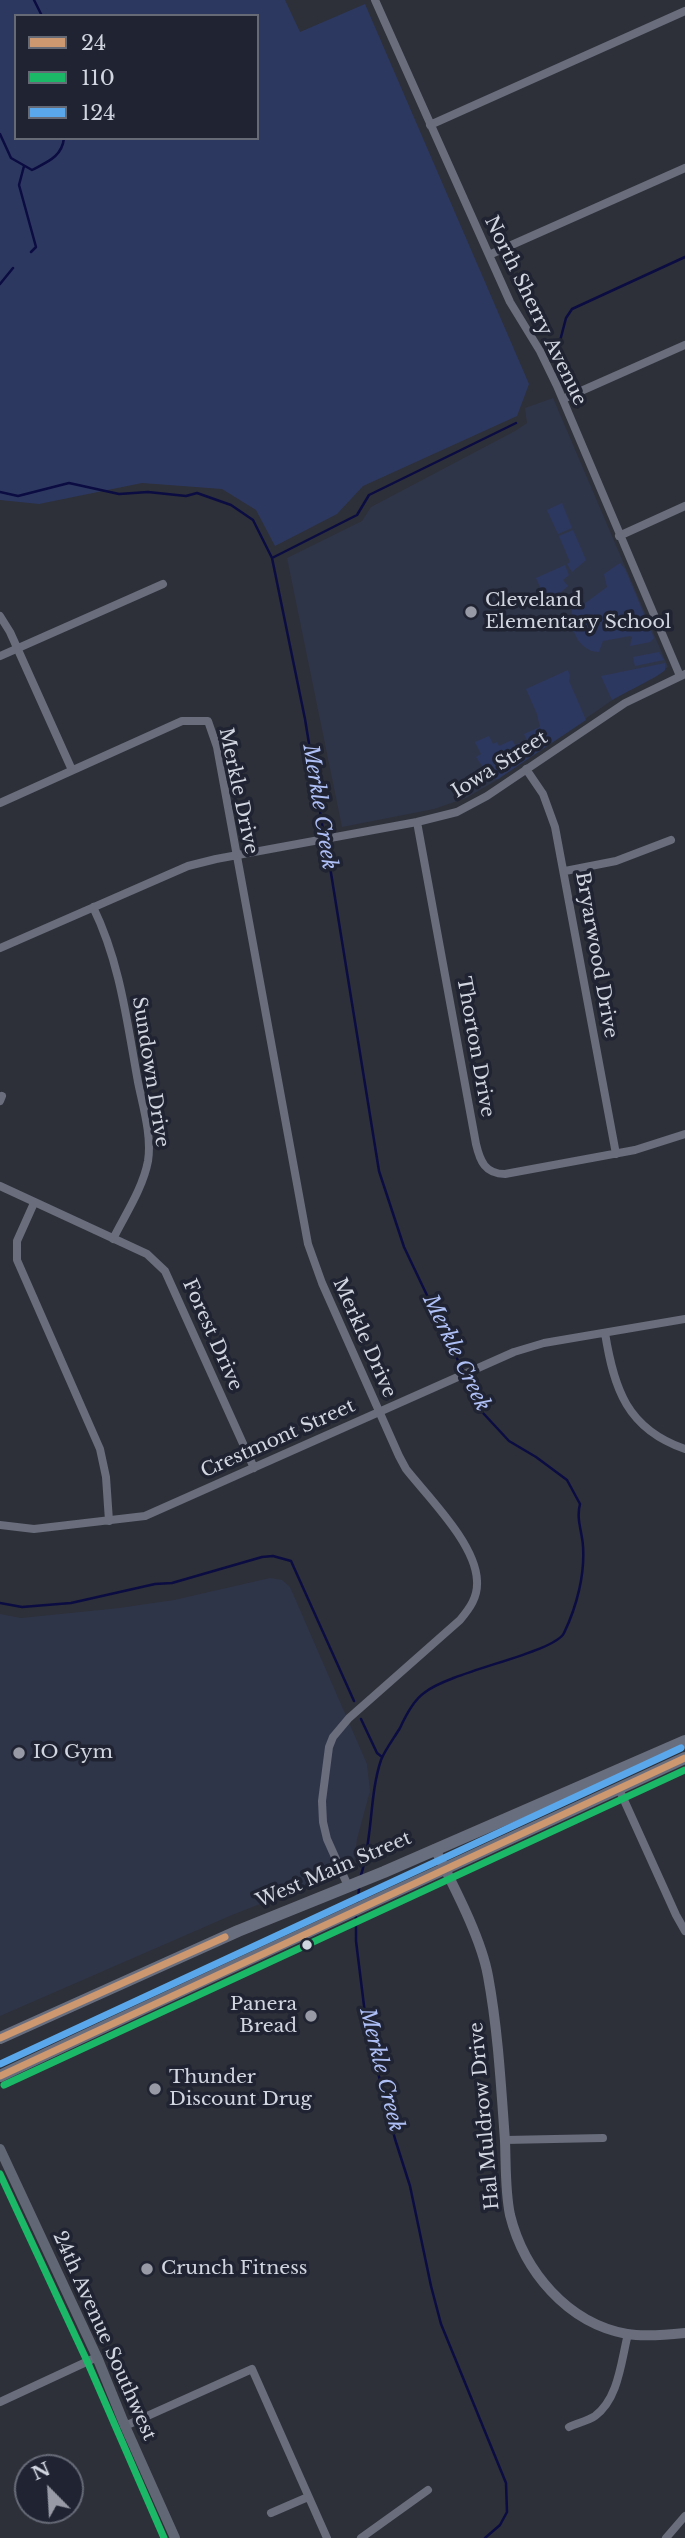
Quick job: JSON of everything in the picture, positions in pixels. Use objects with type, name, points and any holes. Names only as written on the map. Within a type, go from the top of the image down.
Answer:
[{"type":"main road","name":"West Main Street","points":[[0,2038],[226,1936],[384,1872],[685,1741]]},
{"type":"main road","points":[[0,2076],[195,1983],[383,1899],[685,1758]]},
{"type":"main road","name":"24th Avenue Southwest","points":[[0,2149],[97,2357],[175,2538]]},
{"type":"street","name":"North Sherry Avenue","points":[[375,0],[510,302],[545,360],[563,399],[619,536],[682,675]]},
{"type":"street","points":[[430,125],[685,11]]},
{"type":"street","points":[[489,255],[685,168]]},
{"type":"street","points":[[563,399],[685,345]]},
{"type":"street","points":[[619,536],[685,506]]},
{"type":"street","points":[[0,656],[163,584]]},
{"type":"street","points":[[0,616],[18,648],[72,770],[0,803]]},
{"type":"street","name":"Iowa Street","points":[[0,948],[188,866],[417,822],[470,806],[625,703],[682,675]]},
{"type":"street","name":"Merkle Drive","points":[[72,770],[182,721],[208,720],[217,747],[308,1244],[322,1283],[406,1469],[464,1545],[474,1567],[477,1583],[473,1604],[460,1620],[349,1718],[333,1737],[329,1747],[322,1801],[323,1822],[327,1839],[350,1885]]},
{"type":"street","name":"Bryarwood Drive","points":[[526,769],[537,783],[550,810],[565,871],[616,1154]]},
{"type":"street","name":"Thorton Drive","points":[[417,822],[476,1144],[482,1163],[494,1173],[505,1174],[616,1154]]},
{"type":"street","points":[[565,871],[616,861],[671,840]]},
{"type":"street","name":"Sundown Drive","points":[[93,907],[110,946],[118,974],[149,1150],[145,1171],[113,1240]]},
{"type":"street","points":[[616,1154],[652,1146],[685,1134]]},
{"type":"street","name":"Forest Drive","points":[[0,1186],[147,1254],[165,1271],[254,1468]]},
{"type":"street","points":[[34,1203],[17,1241],[17,1260],[100,1449],[106,1477],[109,1521]]},
{"type":"street","name":"Crestmont Street","points":[[0,1525],[34,1529],[145,1516],[514,1352],[544,1343],[685,1319]]},
{"type":"street","points":[[605,1333],[612,1375],[625,1404],[643,1425],[685,1449]]},
{"type":"street","points":[[620,1789],[685,1931]]},
{"type":"street","name":"Hal Muldrow Drive","points":[[435,1849],[463,1906],[487,1972],[494,2014],[510,2212],[519,2243],[533,2269],[551,2292],[580,2316],[628,2334]]},
{"type":"street","points":[[505,2140],[603,2138]]},
{"type":"street","points":[[569,2427],[594,2417],[606,2402],[618,2377],[628,2334],[685,2333]]},
{"type":"street","points":[[0,2402],[97,2357]]},
{"type":"street","points":[[125,2426],[252,2370],[327,2538]]},
{"type":"street","points":[[360,2538],[428,2490]]},
{"type":"street","points":[[271,2514],[308,2497]]},
{"type":"street","points":[[666,2538],[685,2516]]},
{"type":"shaded area","points":[[0,0],[285,0],[300,32],[365,4],[529,384],[517,416],[363,486],[337,514],[275,546],[256,510],[222,489],[142,483],[39,504],[0,500]]},
{"type":"shaded area","name":"Cleveland Elementary School","points":[[553,398],[668,667],[611,701],[497,780],[466,798],[434,809],[342,827],[287,558],[362,521],[371,507],[515,431],[527,423],[525,408]]},
{"type":"shaded area","points":[[562,503],[572,528],[558,534],[547,510]]},
{"type":"shaded area","points":[[573,530],[586,560],[572,572],[559,536]]},
{"type":"shaded area","points":[[620,563],[654,638],[650,642],[630,646],[630,636],[603,641],[599,652],[590,650],[577,638],[573,630],[571,620],[574,602],[579,595],[584,604],[607,587],[604,574]]},
{"type":"shaded area","points":[[565,565],[569,575],[563,580],[568,586],[552,600],[546,600],[536,578]]},
{"type":"shaded area","points":[[659,652],[664,660],[635,666],[633,657]]},
{"type":"shaded area","points":[[665,663],[662,673],[612,700],[601,676]]},
{"type":"shaded area","points":[[568,670],[569,681],[586,720],[498,779],[491,779],[476,757],[481,754],[475,742],[489,736],[493,744],[497,742],[499,746],[512,740],[515,745],[527,740],[524,734],[540,727],[526,689]]},
{"type":"shaded area","points":[[270,1578],[282,1580],[290,1587],[367,1764],[370,1791],[357,1839],[353,1872],[339,1873],[232,1915],[0,2016],[0,1614],[21,1618],[119,1608],[174,1600]]},
{"type":"waterway","name":"Merkle Creek","points":[[34,0],[41,14]]},
{"type":"waterway","name":"Merkle Creek","points":[[0,134],[11,158],[32,170],[57,154],[64,140]]},
{"type":"waterway","name":"Merkle Creek","points":[[24,166],[19,185],[36,247],[31,252]]},
{"type":"waterway","points":[[555,360],[566,318],[572,309],[685,257]]},
{"type":"waterway","name":"Merkle Creek","points":[[0,284],[13,268]]},
{"type":"waterway","points":[[272,558],[357,515],[369,495],[516,423]]},
{"type":"waterway","name":"Merkle Creek","points":[[0,492],[18,496],[69,483],[119,494],[148,492],[186,496],[197,493],[231,505],[253,520],[272,558],[305,719],[324,836]]},
{"type":"waterway","name":"Merkle Creek","points":[[326,842],[379,1171],[404,1247],[483,1413],[509,1441],[567,1480],[580,1504],[579,1520],[583,1546],[581,1579],[573,1612],[564,1633],[542,1648],[437,1685],[413,1704],[381,1760],[361,1875]]},
{"type":"waterway","points":[[0,1603],[22,1607],[71,1603],[155,1584],[172,1583],[273,1556],[291,1561],[354,1701]]},
{"type":"waterway","points":[[361,1719],[377,1753],[382,1757]]},
{"type":"waterway","name":"Merkle Creek","points":[[358,1902],[359,1888]]},
{"type":"waterway","name":"Merkle Creek","points":[[356,1916],[356,1941],[367,2030],[410,2186],[441,2324],[506,2483],[507,2512],[500,2525],[485,2538]]},
{"type":"transit line","name":"124","points":[[0,2064],[681,1748]]},
{"type":"transit line","name":"24","points":[[0,2076],[685,1758]]},
{"type":"transit line","name":"110","points":[[4,2085],[685,1770]]},
{"type":"transit line","name":"24","points":[[0,2038],[225,1937]]},
{"type":"transit line","name":"110","points":[[0,2174],[87,2361],[164,2538]]},
{"type":"place","name":"Cleveland Elementary School","points":[[471,612]]},
{"type":"place","name":"IO Gym","points":[[19,1753]]},
{"type":"place","name":"Panera Bread","points":[[311,2016]]},
{"type":"place","name":"Thunder Discount Drug","points":[[155,2089]]},
{"type":"place","name":"Crunch Fitness","points":[[147,2269]]}]
